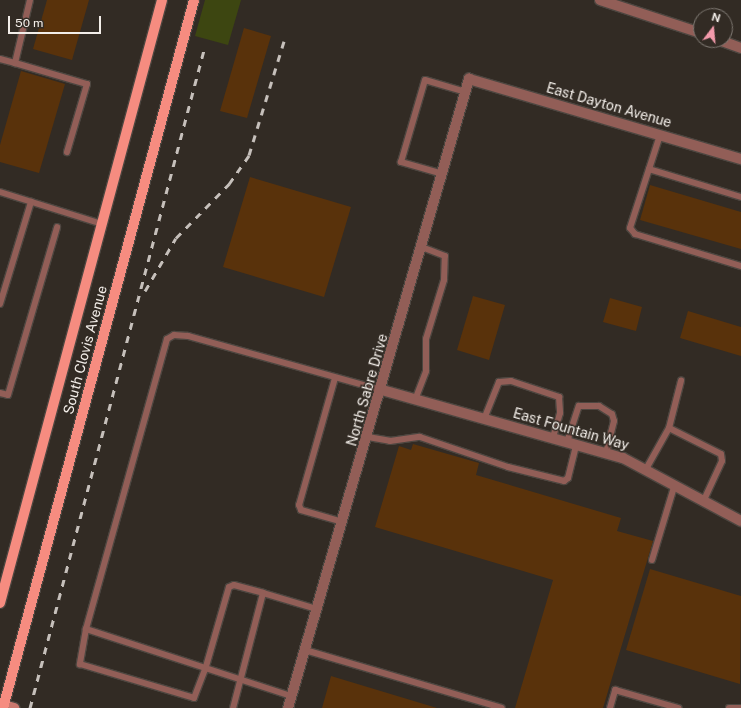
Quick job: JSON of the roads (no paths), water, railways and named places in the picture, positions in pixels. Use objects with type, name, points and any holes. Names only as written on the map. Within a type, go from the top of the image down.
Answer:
[{"type":"main road","name":"South Clovis Avenue","points":[[0,603],[162,0]]},
{"type":"main road","points":[[185,0],[188,19]]},
{"type":"main road","name":"South Clovis Avenue","points":[[2,705],[194,0]]},
{"type":"main road","points":[[2,705],[14,708]]},
{"type":"street","points":[[600,0],[693,31]]},
{"type":"street","name":"North Sabre Drive","points":[[288,708],[382,390],[469,79]]},
{"type":"street","name":"East Dayton Avenue","points":[[469,79],[741,159]]},
{"type":"street","name":"East Fountain Way","points":[[382,390],[606,453],[646,469],[741,522]]},
{"type":"lane","points":[[15,64],[30,0]]},
{"type":"lane","points":[[0,60],[87,84],[67,152]]},
{"type":"lane","points":[[443,174],[401,162],[425,80],[466,92]]},
{"type":"lane","points":[[660,135],[630,228],[635,234],[741,266]]},
{"type":"lane","points":[[649,169],[741,197]]},
{"type":"lane","points":[[0,192],[102,224]]},
{"type":"lane","points":[[0,304],[31,202]]},
{"type":"lane","points":[[0,392],[8,395],[57,227]]},
{"type":"lane","points":[[415,400],[426,371],[426,339],[444,280],[445,256],[422,248]]},
{"type":"lane","points":[[317,609],[234,585],[228,587],[205,670],[194,698],[80,664],[86,629],[166,339],[174,335],[188,336],[382,390]]},
{"type":"lane","points":[[335,378],[299,505],[301,510],[343,522]]},
{"type":"lane","points":[[484,419],[499,382],[511,381],[559,397],[560,413],[553,438]]},
{"type":"lane","points":[[646,469],[669,428],[681,381]]},
{"type":"lane","points":[[368,437],[390,441],[420,438],[508,467],[564,481],[568,478],[579,406],[599,406],[612,414],[614,421],[606,453]]},
{"type":"lane","points":[[669,428],[721,454],[722,461],[704,500]]},
{"type":"lane","points":[[652,560],[674,484]]},
{"type":"lane","points":[[232,708],[263,593]]},
{"type":"lane","points":[[86,629],[195,662],[205,670],[291,696]]},
{"type":"lane","points":[[305,650],[502,708]]},
{"type":"lane","points":[[610,708],[615,690],[678,708]]},
{"type":"lane","points":[[729,708],[741,708]]},
{"type":"railway","points":[[145,291],[176,238],[229,184],[249,155],[284,41]]},
{"type":"railway","points":[[30,708],[204,50]]}]
